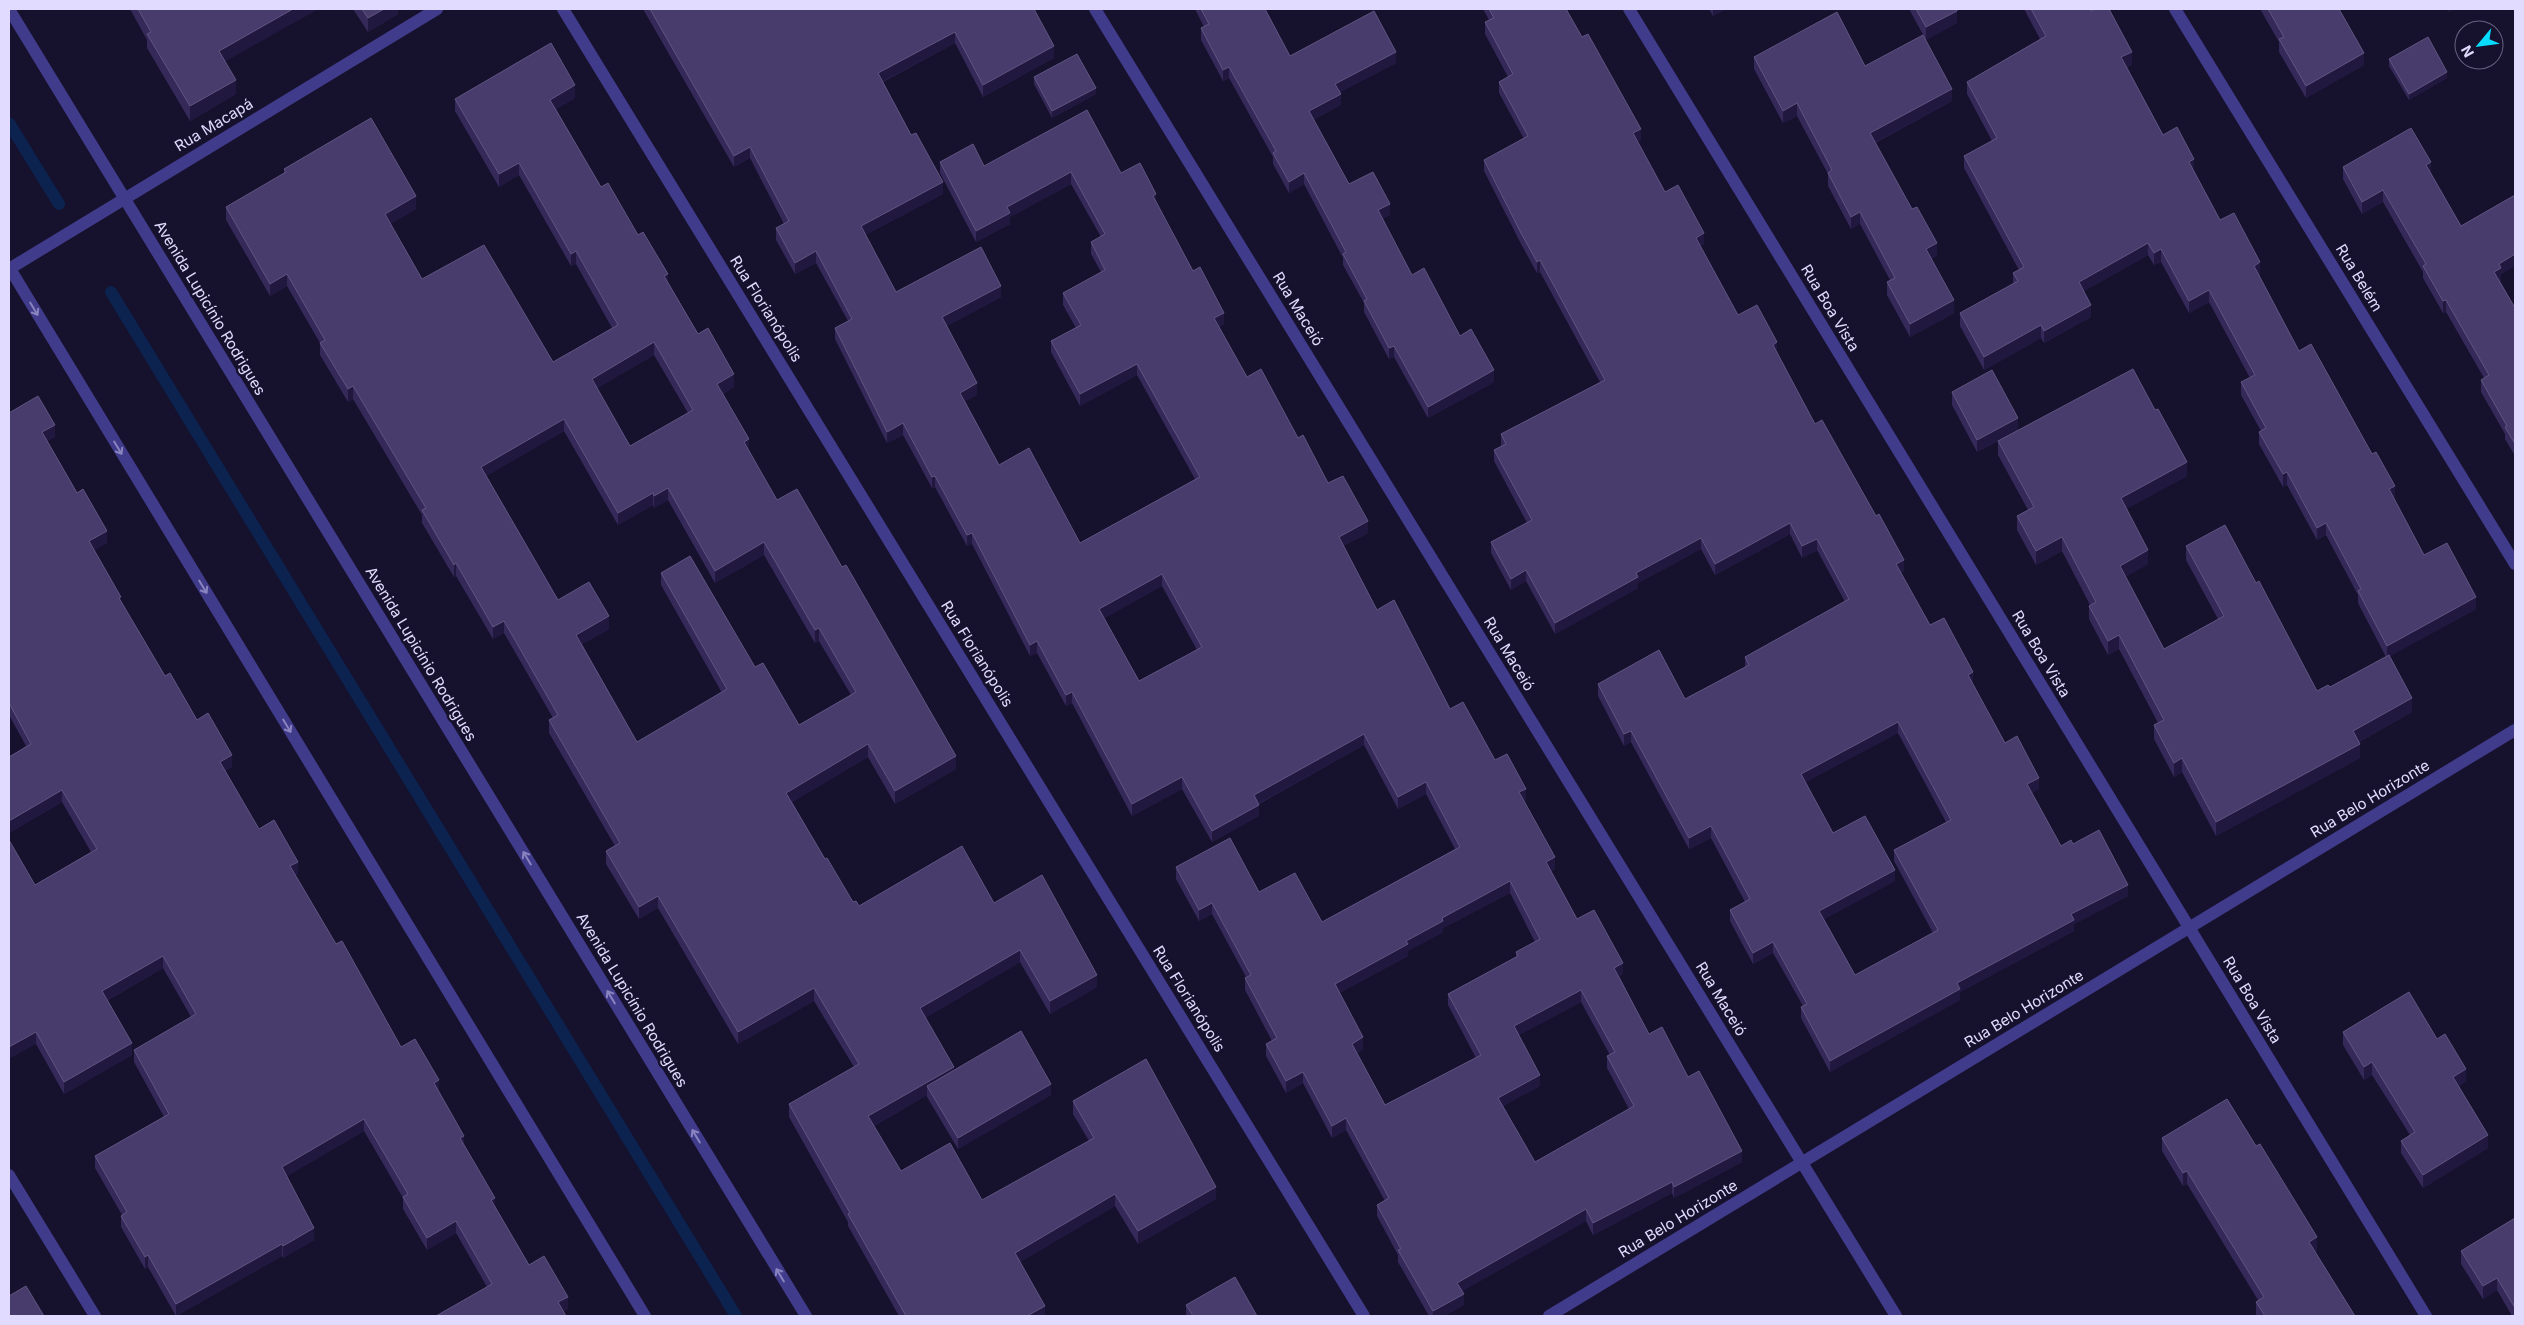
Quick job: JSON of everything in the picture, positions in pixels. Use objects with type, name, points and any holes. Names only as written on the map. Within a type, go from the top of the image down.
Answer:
[{"type":"street","name":"Avenida Lupicínio Rodrigues","points":[[9,9],[806,1316]]},
{"type":"street","name":"Rua Macapá","points":[[9,268],[437,9]]},
{"type":"street","name":"Rua Florianópolis","points":[[563,9],[1364,1316]]},
{"type":"street","name":"Rua Maceió","points":[[1095,9],[1896,1316]]},
{"type":"street","name":"Rua Boa Vista","points":[[1629,9],[2426,1316]]},
{"type":"street","name":"Rua Belém","points":[[2175,9],[2515,564]]},
{"type":"street","points":[[9,268],[645,1316]]},
{"type":"street","name":"Rua Belo Horizonte","points":[[1549,1316],[2515,730]]},
{"type":"street","points":[[9,1175],[95,1316]]},
{"type":"building","points":[[138,9],[293,9],[219,51],[236,80],[190,106],[147,34],[151,32]]},
{"type":"building","points":[[362,9],[384,9],[368,18]]},
{"type":"building","points":[[650,9],[1034,9],[1054,46],[983,85],[955,32],[878,73],[911,135],[916,133],[943,182],[861,226],[896,292],[981,247],[1001,286],[942,317],[977,383],[960,393],[999,465],[1029,448],[1080,543],[1200,477],[1137,364],[1080,394],[1051,341],[1081,325],[1063,293],[1105,270],[1091,242],[1105,234],[1071,172],[1007,207],[1010,213],[976,231],[940,162],[973,144],[984,166],[1087,110],[1121,173],[1140,163],[1156,194],[1153,196],[1193,271],[1200,267],[1224,313],[1214,318],[1247,377],[1261,369],[1298,438],[1303,435],[1328,483],[1343,476],[1368,521],[1339,537],[1377,610],[1394,600],[1450,709],[1463,702],[1495,760],[1507,754],[1526,789],[1519,792],[1555,857],[1546,862],[1577,919],[1594,910],[1623,963],[1614,968],[1649,1034],[1662,1027],[1688,1077],[1699,1071],[1742,1151],[1674,1187],[1672,1182],[1593,1223],[1586,1209],[1457,1283],[1464,1294],[1433,1311],[1398,1250],[1401,1249],[1377,1205],[1389,1198],[1346,1118],[1332,1126],[1303,1072],[1286,1081],[1266,1044],[1277,1038],[1245,978],[1251,975],[1212,903],[1199,910],[1176,867],[1230,838],[1259,892],[1295,873],[1322,922],[1460,847],[1426,782],[1398,797],[1364,734],[1254,795],[1259,805],[1212,831],[1182,777],[1132,804],[1072,692],[1066,695],[1037,641],[1030,645],[972,533],[967,535],[935,476],[932,477],[903,423],[887,432],[835,328],[852,319],[816,251],[795,263],[776,228],[789,221],[750,147],[734,156]],"holes":[[[1162,574],[1202,647],[1139,681],[1099,609]],[[1510,881],[1540,939],[1516,952],[1518,956],[1448,994],[1481,1055],[1385,1105],[1352,1044],[1363,1037],[1335,984],[1408,944],[1406,941],[1443,921],[1442,918]],[[1581,990],[1615,1052],[1607,1056],[1634,1106],[1535,1162],[1498,1098],[1540,1075],[1514,1026]]]},
{"type":"building","points":[[1201,9],[1265,9],[1290,56],[1374,11],[1396,52],[1335,84],[1341,94],[1309,111],[1349,184],[1373,172],[1390,204],[1378,210],[1412,275],[1424,268],[1460,336],[1471,329],[1494,370],[1428,407],[1394,346],[1389,348],[1364,301],[1367,299],[1343,254],[1346,252],[1304,173],[1289,182],[1273,153],[1276,151],[1229,67],[1223,70],[1201,28],[1209,24]]},
{"type":"building","points":[[1489,9],[1566,9],[1582,37],[1588,34],[1641,129],[1633,133],[1665,192],[1678,185],[1704,233],[1696,238],[1738,315],[1757,305],[1777,342],[1773,345],[1815,424],[1822,420],[1876,516],[1879,514],[1904,560],[1896,564],[1930,625],[1944,618],[1973,672],[1968,675],[2005,743],[2017,736],[2039,778],[2027,784],[2061,846],[2071,840],[2073,844],[2099,830],[2128,885],[2071,914],[2074,920],[1957,983],[1960,989],[1830,1061],[1801,1007],[1807,1004],[1773,942],[1753,953],[1730,910],[1750,899],[1711,826],[1689,838],[1631,731],[1624,734],[1598,684],[1659,650],[1685,699],[1749,665],[1745,657],[1849,599],[1817,539],[1802,546],[1790,523],[1715,564],[1701,538],[1636,573],[1638,577],[1555,623],[1526,570],[1511,579],[1491,542],[1532,520],[1494,450],[1506,444],[1501,434],[1605,380],[1540,260],[1537,262],[1521,233],[1484,160],[1528,136],[1499,82],[1513,74],[1485,22],[1494,18]],"holes":[[[1898,722],[1951,820],[1894,850],[1938,930],[1855,975],[1819,911],[1895,870],[1865,816],[1833,833],[1801,774]]]},
{"type":"building","points":[[1916,9],[1956,9],[1957,11],[1926,27]]},
{"type":"building","points":[[2031,9],[2089,9],[2091,11],[2095,9],[2109,9],[2132,52],[2121,57],[2163,135],[2177,127],[2194,159],[2189,162],[2220,220],[2234,213],[2260,262],[2254,266],[2299,351],[2311,344],[2372,454],[2376,452],[2395,486],[2389,489],[2424,555],[2447,543],[2476,597],[2387,646],[2358,591],[2361,589],[2326,523],[2317,528],[2287,472],[2283,474],[2259,432],[2266,428],[2241,382],[2255,375],[2209,290],[2189,301],[2161,249],[2154,253],[2148,243],[2079,282],[2091,305],[2044,331],[2041,325],[1984,357],[1960,313],[2018,281],[2013,273],[2024,267],[1964,156],[1997,138],[1967,82],[2046,36]]},
{"type":"building","points":[[2268,9],[2339,9],[2364,53],[2306,86],[2279,39],[2284,37]]},
{"type":"building","points":[[1837,12],[1865,66],[1923,35],[1952,89],[1870,133],[1912,209],[1917,207],[1937,243],[1926,249],[1954,300],[1910,324],[1887,282],[1895,278],[1860,212],[1851,217],[1828,173],[1832,170],[1797,103],[1783,111],[1754,57]]},
{"type":"building","points":[[2428,37],[2447,72],[2409,94],[2389,59]]},
{"type":"building","points":[[551,43],[575,85],[550,100],[601,187],[608,183],[638,235],[643,232],[668,274],[664,276],[698,334],[708,328],[734,374],[717,384],[749,439],[744,442],[777,500],[797,489],[842,567],[846,565],[956,756],[895,791],[868,744],[786,793],[853,902],[856,901],[859,906],[962,846],[994,903],[1042,875],[1097,975],[1050,1001],[1020,950],[920,1008],[954,1067],[868,1116],[901,1171],[950,1143],[982,1200],[1094,1138],[1073,1101],[1146,1059],[1216,1187],[1138,1231],[1115,1194],[1015,1253],[1045,1306],[1027,1316],[906,1316],[789,1104],[859,1064],[814,988],[738,1032],[658,896],[639,907],[606,851],[620,843],[549,720],[558,715],[504,621],[493,627],[456,563],[454,565],[422,510],[426,508],[353,386],[348,389],[320,343],[325,340],[287,274],[270,284],[226,207],[286,172],[284,169],[371,118],[416,196],[385,214],[422,279],[484,245],[553,362],[618,325],[576,251],[571,254],[519,163],[499,174],[455,99]],"holes":[[[654,342],[693,410],[630,446],[592,379]],[[564,419],[618,513],[653,493],[654,496],[668,488],[715,571],[764,542],[815,630],[819,628],[856,692],[799,725],[763,663],[755,667],[690,556],[661,573],[727,689],[637,742],[576,635],[609,616],[589,582],[558,600],[481,467]]]},
{"type":"building","points":[[1077,54],[1096,88],[1052,111],[1034,77]]},
{"type":"building","points":[[2411,128],[2431,162],[2426,165],[2461,226],[2515,195],[2515,254],[2499,264],[2501,268],[2494,272],[2515,308],[2515,444],[2481,380],[2489,375],[2446,300],[2443,301],[2423,266],[2426,264],[2383,190],[2362,202],[2343,167]]},
{"type":"building","points":[[2133,369],[2155,410],[2158,409],[2187,462],[2121,498],[2148,550],[2120,566],[2164,649],[2224,616],[2186,546],[2225,525],[2256,583],[2259,581],[2317,691],[2328,685],[2330,687],[2389,655],[2412,698],[2353,731],[2360,744],[2216,822],[2182,758],[2174,763],[2154,725],[2164,720],[2119,635],[2108,641],[2089,606],[2096,602],[2062,537],[2036,551],[2017,516],[2034,507],[1998,441]]},
{"type":"building","points":[[1992,370],[2018,418],[1977,440],[1952,392]]},
{"type":"building","points":[[38,396],[55,425],[42,432],[77,493],[83,489],[107,531],[89,541],[121,597],[119,598],[165,676],[170,673],[197,720],[208,713],[232,755],[220,762],[259,829],[274,820],[298,862],[290,866],[336,944],[342,941],[401,1047],[415,1039],[439,1080],[434,1083],[464,1136],[460,1138],[495,1198],[491,1200],[529,1265],[544,1256],[568,1297],[558,1302],[566,1316],[436,1316],[492,1284],[456,1221],[427,1238],[403,1197],[408,1194],[364,1119],[282,1167],[314,1228],[176,1304],[148,1255],[145,1257],[121,1216],[127,1212],[95,1156],[169,1114],[134,1050],[196,1014],[163,956],[102,991],[132,1043],[64,1082],[36,1032],[9,1047],[9,840],[35,885],[97,849],[62,790],[9,821],[9,757],[31,744],[9,703],[9,413]]},
{"type":"building","points":[[2409,992],[2437,1039],[2445,1034],[2466,1069],[2453,1077],[2488,1135],[2423,1175],[2401,1141],[2415,1132],[2372,1062],[2364,1067],[2343,1032]]},
{"type":"building","points":[[1021,1031],[1051,1084],[958,1138],[927,1086]]},
{"type":"building","points":[[2227,1099],[2256,1146],[2260,1144],[2317,1237],[2309,1242],[2355,1316],[2265,1316],[2256,1302],[2264,1297],[2187,1171],[2183,1173],[2162,1138]]},
{"type":"building","points":[[2515,1218],[2515,1308],[2497,1278],[2483,1286],[2461,1251]]},
{"type":"building","points":[[1235,1277],[1257,1316],[1193,1316],[1186,1305]]},
{"type":"building","points":[[26,1286],[44,1316],[9,1316],[9,1296]]},
{"type":"waterway","points":[[9,123],[59,204]]},
{"type":"waterway","points":[[111,292],[736,1316]]}]
